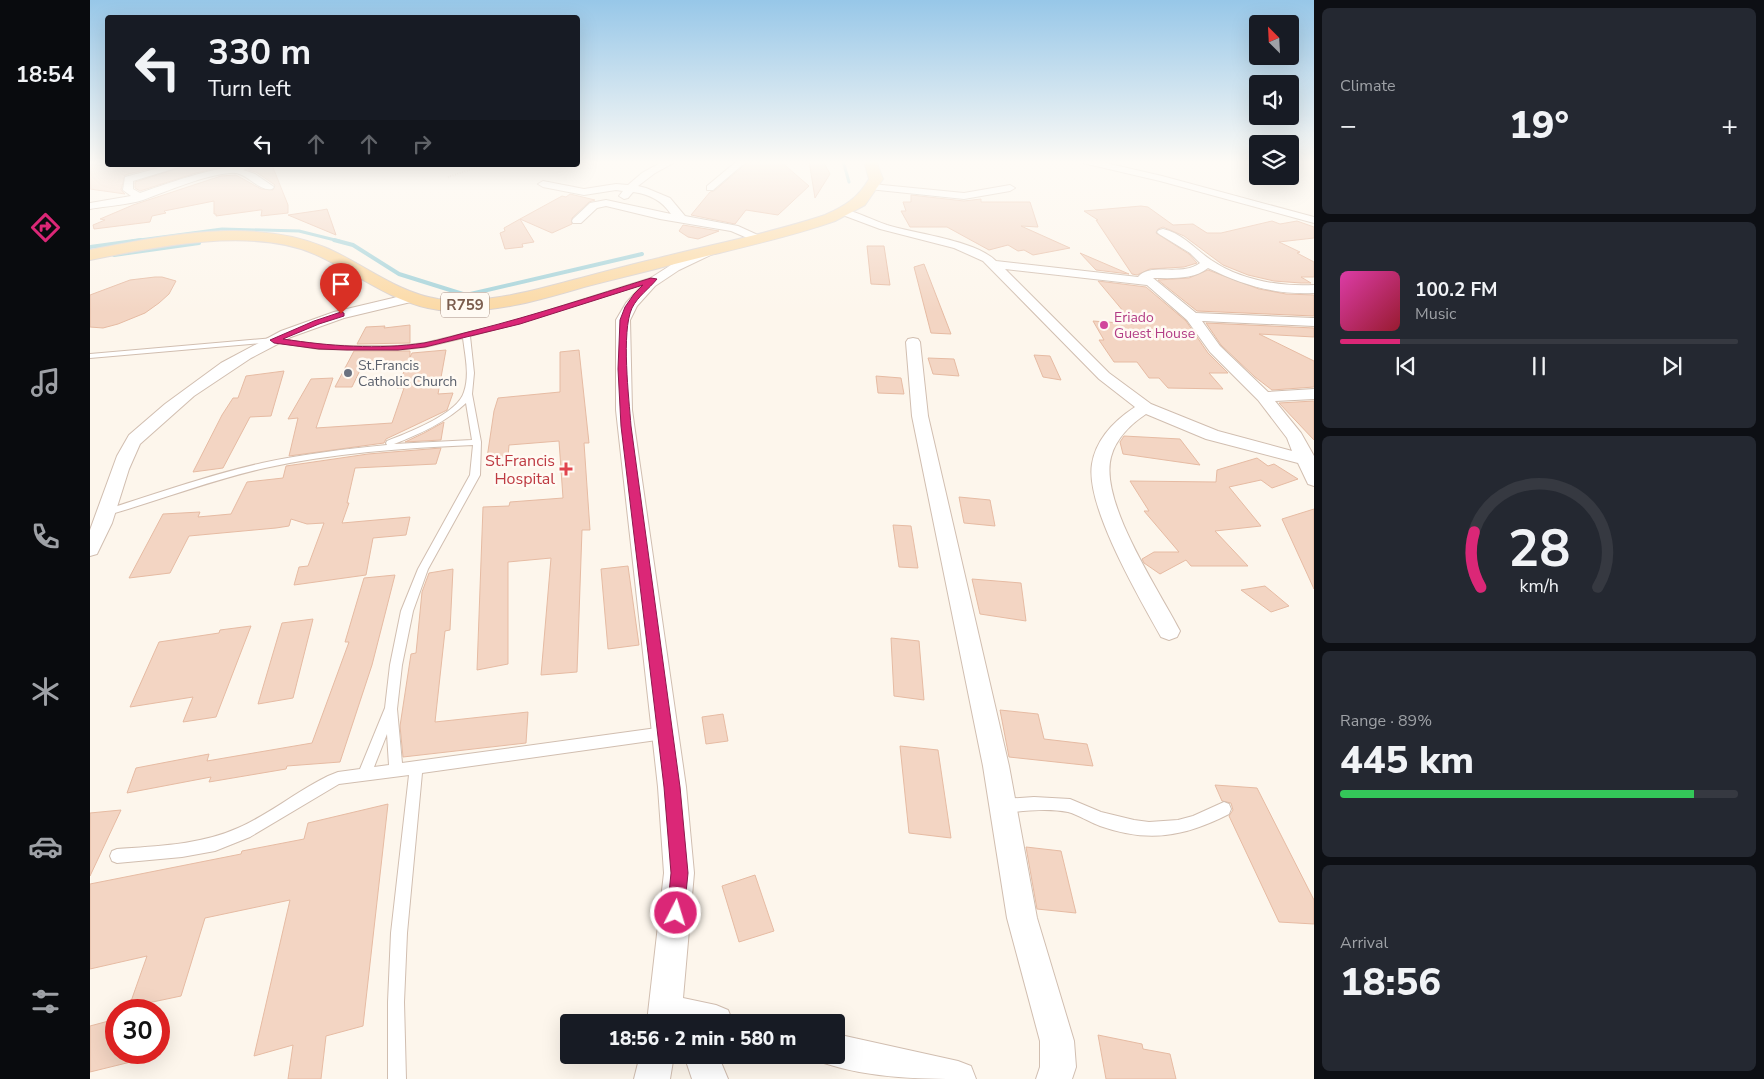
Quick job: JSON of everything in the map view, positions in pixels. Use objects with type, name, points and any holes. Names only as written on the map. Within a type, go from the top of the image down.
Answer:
[{"type":"main road","name":"R759","points":[[90,255],[204,239],[250,237],[276,239],[298,243],[324,252],[410,298],[437,304],[466,306],[502,302],[551,291],[808,224],[844,212]]},
{"type":"street","points":[[577,220],[587,211]]},
{"type":"street","points":[[641,211],[734,228],[756,238]]},
{"type":"street","points":[[675,211],[682,219]]},
{"type":"street","points":[[1281,211],[1314,220]]},
{"type":"street","points":[[844,212],[884,227],[976,252],[995,264],[1104,376],[1145,406],[1175,421],[1212,435],[1309,461]]},
{"type":"street","points":[[1163,232],[1194,251],[1207,263],[1259,286],[1291,291],[1314,289]]},
{"type":"street","points":[[684,1014],[679,873],[672,787],[625,419],[624,320],[637,294],[654,279],[717,248]]},
{"type":"street","points":[[1207,263],[1194,271],[1145,275],[1144,277],[1178,303],[1192,317],[1215,349],[1264,397],[1295,437],[1309,461],[1314,480]]},
{"type":"street","points":[[995,264],[1149,282]]},
{"type":"street","points":[[90,549],[108,512],[119,470],[133,442],[194,388],[226,367],[274,340],[327,318],[410,298]]},
{"type":"street","points":[[1192,317],[1314,322]]},
{"type":"street","points":[[913,342],[920,416],[996,766],[1022,918],[1057,1041],[1058,1067],[1054,1079]]},
{"type":"street","points":[[1264,397],[1314,394]]},
{"type":"street","points":[[1145,406],[1122,423],[1114,434],[1104,451],[1100,465],[1100,481],[1106,503],[1134,566],[1169,631]]},
{"type":"street","points":[[845,1052],[958,1079]]},
{"type":"street","points":[[652,1079],[655,1064]]},
{"type":"street","points":[[704,1064],[710,1079]]},
{"type":"lane","points":[[90,356],[274,340],[319,347],[398,348],[425,345],[517,322],[654,279]]},
{"type":"lane","points":[[396,770],[390,709],[396,665],[407,611],[423,569],[474,475],[477,442],[468,394],[470,373],[466,336]]},
{"type":"lane","points":[[90,361],[100,356]]},
{"type":"lane","points":[[381,447],[408,436],[460,406],[468,394]]},
{"type":"lane","points":[[108,512],[201,483],[286,461],[381,447],[477,442]]},
{"type":"lane","points":[[365,773],[390,709]]},
{"type":"lane","points":[[117,856],[173,852],[215,843],[243,833],[278,814],[323,784],[338,778],[365,773],[515,756],[664,733]]},
{"type":"lane","points":[[397,1079],[396,1002],[399,932],[416,768]]},
{"type":"lane","points":[[1002,806],[1034,803],[1067,805],[1100,818],[1151,830],[1202,822],[1224,809]]},
{"type":"building","points":[[118,211],[164,211],[166,213],[152,216],[150,222],[94,229],[93,225],[105,220],[100,219]]},
{"type":"building","points":[[214,211],[250,211],[216,216]]},
{"type":"building","points":[[262,211],[288,211],[288,213],[261,216]]},
{"type":"building","points":[[328,211],[336,235],[288,215]]},
{"type":"building","points":[[534,211],[579,211],[572,218],[572,224],[552,233],[520,219]]},
{"type":"building","points":[[694,211],[745,211],[735,224],[691,215]]},
{"type":"building","points":[[755,211],[782,211],[778,215]]},
{"type":"building","points":[[901,211],[1033,211],[1038,227],[1021,226],[1070,248],[1033,255],[1024,250],[1018,251],[1008,245],[989,250],[947,227],[910,227]]},
{"type":"building","points":[[1085,211],[1154,211],[1173,225],[1193,224],[1207,233],[1221,233],[1272,221],[1280,224],[1297,221],[1314,227],[1314,238],[1279,242],[1300,252],[1297,253],[1314,262],[1314,277],[1301,277],[1311,283],[1301,283],[1274,281],[1248,275],[1223,265],[1184,236],[1163,227],[1158,229],[1156,233],[1189,254],[1197,263],[1184,267],[1150,269],[1137,275],[1132,274],[1096,220],[1098,220]]},
{"type":"building","points":[[520,219],[534,242],[522,244],[523,247],[505,249],[500,233],[505,231],[504,228]]},
{"type":"building","points":[[683,225],[719,231],[698,239],[688,237],[679,231]]},
{"type":"building","points":[[867,246],[884,246],[890,285],[871,284]]},
{"type":"building","points":[[1080,253],[1129,274],[1096,270]]},
{"type":"building","points":[[924,264],[951,334],[931,333],[914,267]]},
{"type":"building","points":[[1208,270],[1259,289],[1286,294],[1314,295],[1314,316],[1197,311],[1158,280],[1189,278]]},
{"type":"building","points":[[155,277],[176,281],[169,294],[159,303],[145,313],[118,324],[103,328],[90,327],[90,295],[130,280]]},
{"type":"building","points":[[1098,281],[1146,287],[1186,321],[1208,353],[1228,373],[1209,373],[1223,389],[1168,388],[1159,378],[1149,378],[1137,362],[1114,362],[1099,340],[1104,340],[1093,321],[1134,324]]},
{"type":"building","points":[[1206,323],[1314,328],[1314,337],[1259,334],[1314,361],[1314,387],[1272,390],[1221,345]]},
{"type":"building","points":[[410,325],[410,343],[357,344],[366,327],[385,326],[384,328]]},
{"type":"building","points":[[446,350],[438,394],[453,393],[447,410],[386,439],[384,443],[289,456],[298,418],[288,419],[311,379],[333,378],[316,428],[392,423],[404,388],[397,388],[407,364],[361,368],[352,387],[335,387],[354,351],[410,351],[410,357],[412,353]]},
{"type":"building","points":[[579,350],[589,443],[584,443],[590,530],[582,530],[577,672],[541,675],[551,558],[508,562],[508,664],[477,670],[483,507],[509,506],[510,502],[563,498],[559,441],[509,445],[508,457],[487,458],[494,411],[498,398],[560,392],[560,352]]},
{"type":"building","points":[[1034,355],[1050,356],[1061,380],[1043,377]]},
{"type":"building","points":[[928,358],[954,359],[959,376],[933,374]]},
{"type":"building","points":[[284,371],[271,416],[250,417],[223,468],[193,472],[222,415],[233,398],[238,398],[246,376]]},
{"type":"building","points":[[876,376],[901,378],[904,394],[878,393]]},
{"type":"building","points":[[1314,401],[1314,440],[1279,403]]},
{"type":"building","points":[[444,422],[441,440],[405,442],[424,433]]},
{"type":"building","points":[[1124,436],[1180,439],[1200,465],[1123,454],[1120,442]]},
{"type":"building","points":[[441,448],[436,464],[355,468],[347,503],[349,503],[342,523],[410,517],[406,535],[373,538],[366,575],[294,585],[299,567],[308,566],[324,523],[307,524],[291,519],[289,526],[189,536],[170,573],[129,578],[163,514],[200,512],[198,517],[231,514],[247,482],[283,478],[286,466],[368,454]]},
{"type":"building","points":[[1257,458],[1268,466],[1274,464],[1298,479],[1272,488],[1261,480],[1229,487],[1261,526],[1215,531],[1248,566],[1191,566],[1186,560],[1160,574],[1144,563],[1142,559],[1154,552],[1179,552],[1144,511],[1149,511],[1130,481],[1216,482],[1217,470]]},
{"type":"building","points":[[959,497],[990,500],[995,526],[964,523]]},
{"type":"building","points":[[1314,509],[1314,589],[1282,519]]},
{"type":"building","points":[[893,525],[911,526],[918,568],[899,567]]},
{"type":"building","points":[[628,566],[639,645],[608,649],[601,569]]},
{"type":"building","points":[[453,569],[450,630],[445,631],[435,722],[528,712],[526,743],[403,757],[400,726],[411,654],[416,653],[422,592],[429,573]]},
{"type":"building","points":[[395,575],[372,665],[340,762],[287,766],[286,769],[209,782],[211,777],[127,793],[136,768],[209,754],[207,761],[312,743],[349,642],[345,642],[364,578]]},
{"type":"building","points":[[972,579],[1021,583],[1026,621],[980,614]]},
{"type":"building","points":[[1265,586],[1289,606],[1271,612],[1241,590]]},
{"type":"building","points":[[313,619],[293,698],[258,704],[282,623]]},
{"type":"building","points":[[251,626],[216,717],[183,722],[193,697],[130,707],[159,642]]},
{"type":"building","points":[[891,638],[919,641],[924,700],[894,696]]},
{"type":"building","points":[[1000,710],[1038,714],[1044,739],[1087,744],[1093,766],[1009,757]]},
{"type":"building","points":[[723,714],[728,741],[706,744],[702,717]]},
{"type":"building","points":[[900,746],[938,750],[951,838],[909,833]]},
{"type":"building","points":[[1215,785],[1257,788],[1314,900],[1314,924],[1279,922],[1229,816],[1233,810],[1231,803],[1222,801]]},
{"type":"building","points":[[388,804],[363,1026],[326,1036],[321,1079],[288,1079],[293,1045],[254,1056],[290,900],[205,918],[181,996],[167,999],[132,999],[147,956],[90,969],[90,884],[241,854],[242,851],[304,839],[308,823]]},
{"type":"building","points":[[121,810],[90,876],[90,813]]},
{"type":"building","points":[[1026,847],[1061,851],[1076,913],[1037,909]]},
{"type":"building","points":[[755,875],[774,931],[739,942],[722,886]]},
{"type":"building","points":[[105,1022],[105,1064],[123,1064],[90,1072],[90,1026]]},
{"type":"building","points":[[1098,1035],[1142,1044],[1143,1049],[1170,1054],[1176,1079],[1106,1079]]},
{"type":"waterway","points":[[132,241],[222,229],[299,231],[339,241]]},
{"type":"waterway","points":[[90,247],[141,240]]},
{"type":"waterway","points":[[334,240],[353,245],[399,274],[466,295],[642,254]]},
{"type":"waterway","points":[[114,255],[199,243]]},
{"type":"place","name":"Eriado Guest House","points":[[1104,325]]},
{"type":"place","name":"St.Francis Catholic Church","points":[[348,373]]},
{"type":"place","name":"St.Francis Hospital","points":[[566,469]]},
{"type":"route","points":[[341,314],[316,322],[274,340],[319,347],[347,348],[398,348],[425,345],[453,340],[517,322],[654,279],[637,294],[624,320],[624,410],[672,787],[679,873],[676,913]]}]
